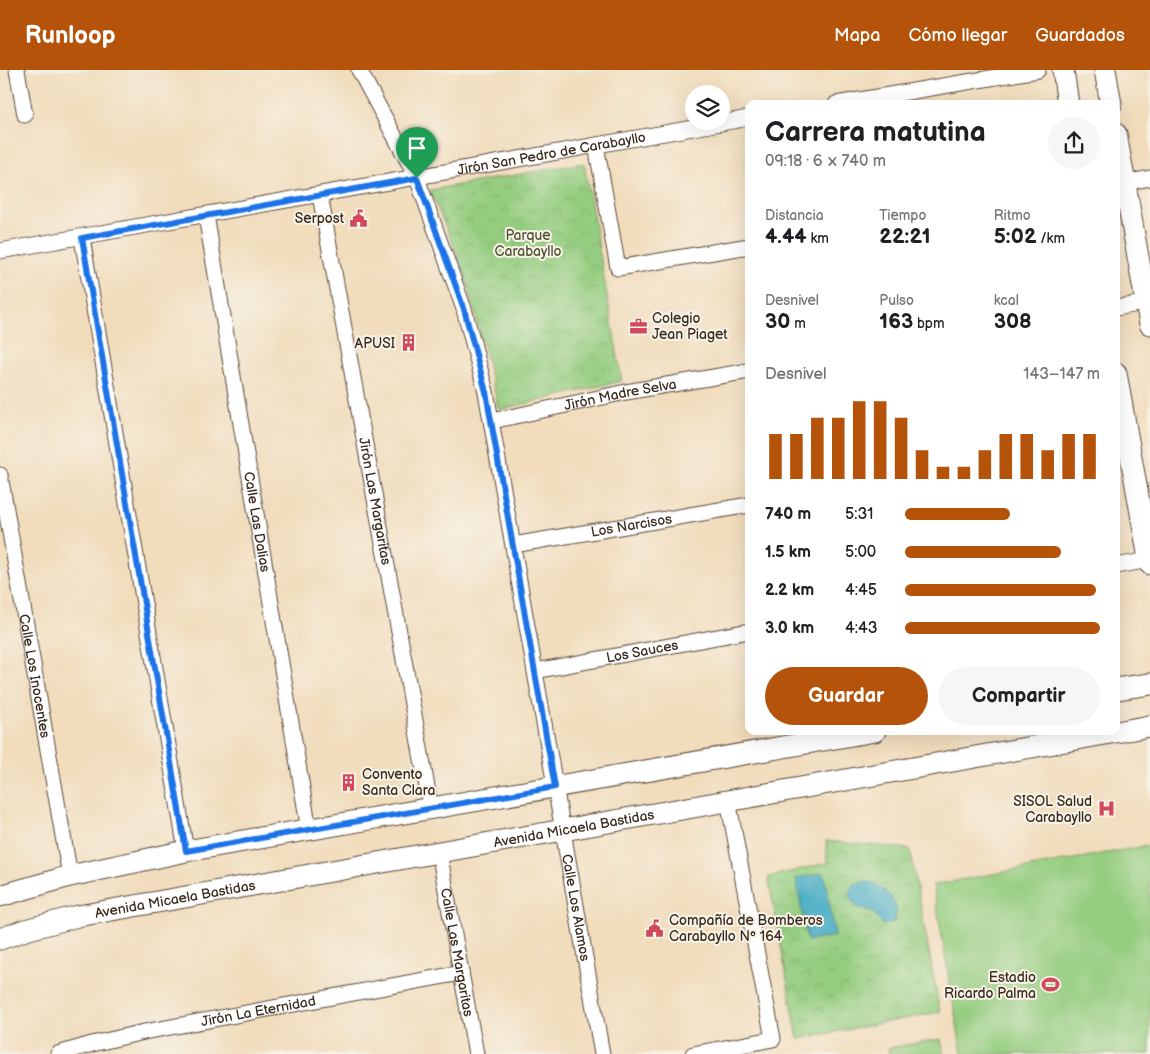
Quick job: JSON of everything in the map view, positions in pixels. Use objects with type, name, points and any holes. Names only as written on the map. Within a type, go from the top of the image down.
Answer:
[{"type":"street","points":[[17,70],[25,115]]},
{"type":"street","name":"Calle Los Alamos","points":[[359,70],[417,178],[464,309],[492,421],[602,1054]]},
{"type":"street","points":[[860,100],[1038,70]]},
{"type":"street","points":[[1063,70],[1067,100]]},
{"type":"street","points":[[1105,70],[1110,100]]},
{"type":"street","name":"Jirón San Pedro de Carabayllo","points":[[0,251],[82,238],[745,119]]},
{"type":"street","points":[[596,145],[618,268],[745,247]]},
{"type":"street","points":[[1120,156],[1148,303],[1150,324]]},
{"type":"street","points":[[1125,183],[1150,178]]},
{"type":"street","name":"Jirón Las Margaritas","points":[[320,195],[431,809]]},
{"type":"street","name":"Calle Las Dalias","points":[[206,215],[309,830]]},
{"type":"street","points":[[82,238],[186,851]]},
{"type":"street","points":[[1120,307],[1148,303]]},
{"type":"street","name":"Jirón Madre Selva","points":[[492,421],[626,392],[745,372]]},
{"type":"street","points":[[1120,418],[1122,440],[1150,562],[1120,566]]},
{"type":"street","name":"Calle Los Inocentes","points":[[0,475],[70,876]]},
{"type":"street","name":"Los Narcisos","points":[[513,545],[745,506]]},
{"type":"street","name":"Los Sauces","points":[[535,671],[745,632]]},
{"type":"street","points":[[1120,688],[1150,684]]},
{"type":"street","name":"Avenida Micaela Bastidas","points":[[1120,731],[1150,726]]},
{"type":"street","points":[[0,896],[70,876],[186,851],[852,735]]},
{"type":"street","name":"Avenida Micaela Bastidas","points":[[0,939],[25,930],[78,916],[1099,735]]},
{"type":"street","points":[[693,1054],[773,1039],[728,800]]},
{"type":"street","name":"Calle Las Margaritas","points":[[439,852],[476,1054]]},
{"type":"street","name":"Jirón La Eternidad","points":[[58,1054],[144,1032],[461,973]]},
{"type":"green space","name":"Parque Carabayllo","points":[[584,163],[622,381],[499,410],[465,273],[430,190]]},
{"type":"green space","points":[[826,841],[910,849],[940,1012],[798,1039],[768,877],[827,863]]},
{"type":"green space","name":"Estadio Ricardo Palma","points":[[1150,845],[1150,1054],[962,1054],[933,885]]},
{"type":"green space","points":[[941,1039],[944,1054],[889,1054],[888,1048]]},
{"type":"water","points":[[824,873],[835,936],[807,941],[796,878]]},
{"type":"water","points":[[867,881],[890,896],[897,911],[893,923],[883,925],[872,911],[861,909],[853,903],[850,895],[854,884]]},
{"type":"place","name":"Serpost","points":[[358,218]]},
{"type":"place","name":"Colegio Jean Piaget","points":[[638,326]]},
{"type":"place","name":"APUSI","points":[[409,343]]},
{"type":"place","name":"Convento Santa Clara","points":[[348,782]]},
{"type":"place","name":"SISOL Salud Carabayllo","points":[[1106,809]]},
{"type":"place","name":"Compañía de Bomberos Carabayllo Nº 164","points":[[655,928]]},
{"type":"place","name":"Estadio Ricardo Palma","points":[[1050,985]]},
{"type":"route","points":[[417,178],[456,284],[486,392],[555,787],[186,851],[82,238],[417,178]]}]
